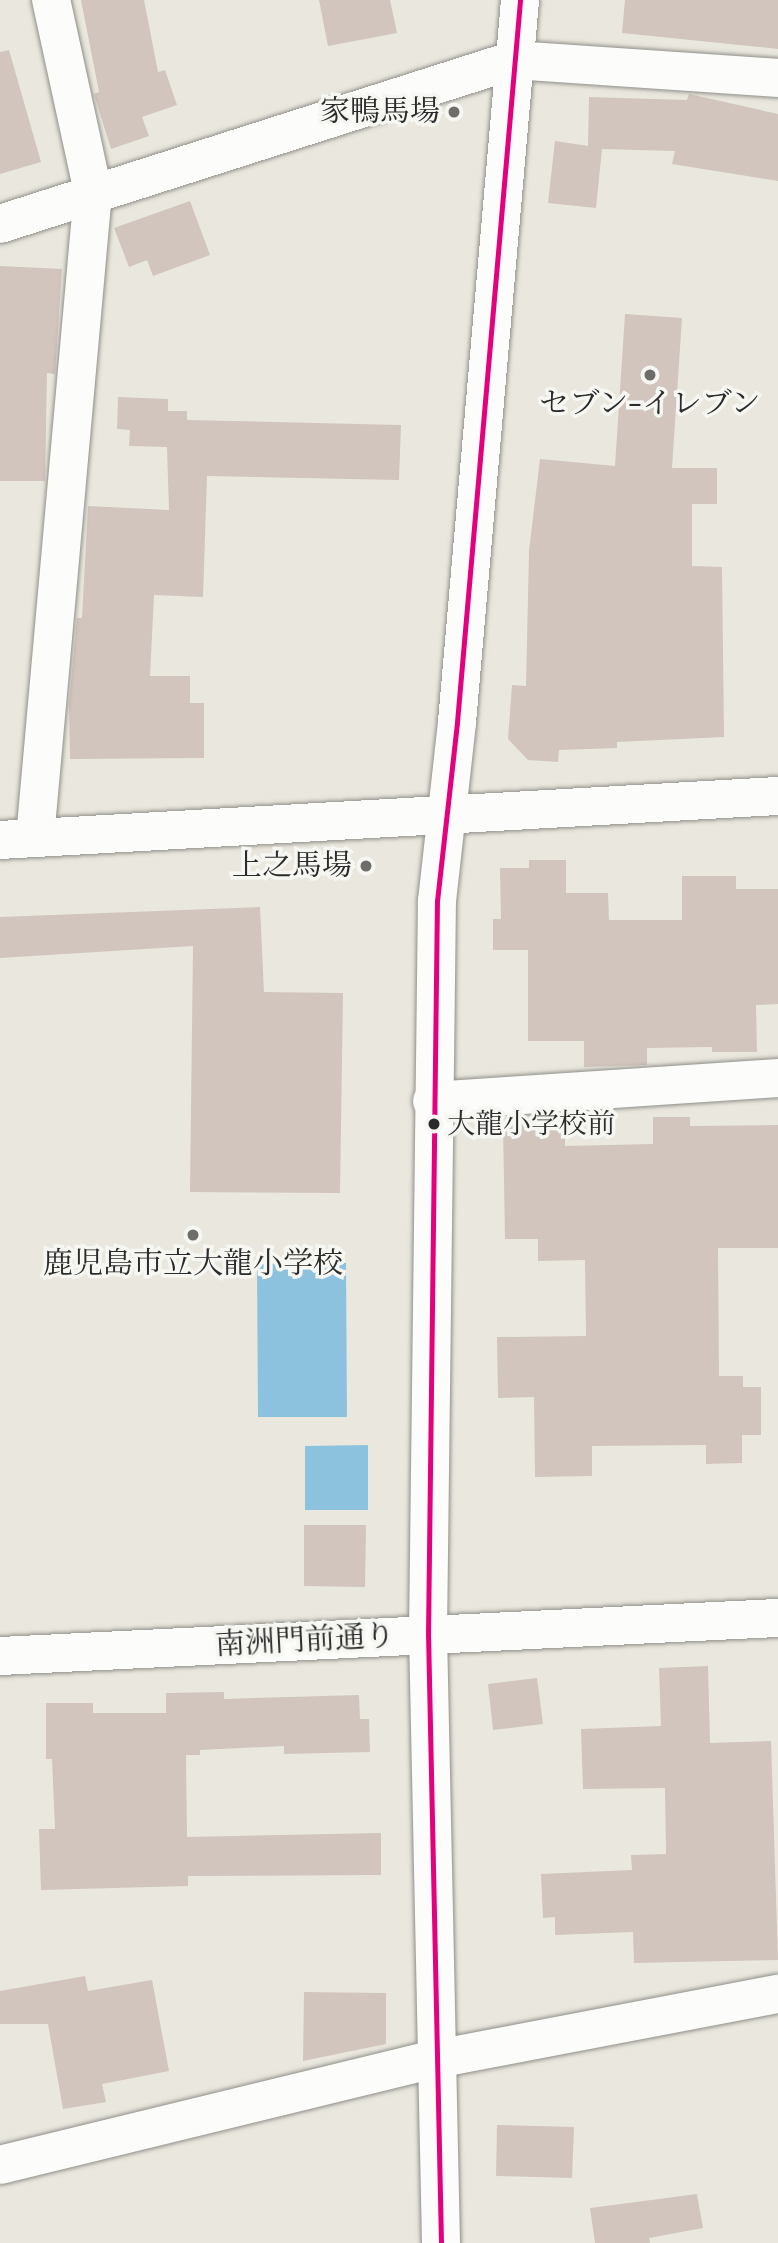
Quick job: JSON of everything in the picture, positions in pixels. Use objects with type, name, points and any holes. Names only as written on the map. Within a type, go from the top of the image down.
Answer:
[{"type":"street","points":[[51,0],[93,192],[18,839],[778,796]]},
{"type":"street","points":[[441,2243],[428,1635],[432,1101],[437,901],[448,814],[520,0]]},
{"type":"street","points":[[0,224],[93,192],[514,60],[778,78]]},
{"type":"street","points":[[432,1101],[778,1078]]},
{"type":"street","name":"南洲門前通り","points":[[0,1656],[778,1618]]},
{"type":"street","points":[[0,2165],[436,2059],[778,1994]]},
{"type":"water","points":[[346,1263],[347,1417],[258,1417],[257,1264]]},
{"type":"water","points":[[368,1445],[368,1510],[305,1510],[305,1446]]},
{"type":"building","points":[[81,0],[144,0],[158,72],[165,70],[177,105],[142,117],[149,136],[111,149],[94,94],[99,92]]},
{"type":"building","points":[[319,0],[390,0],[397,33],[328,46]]},
{"type":"building","points":[[625,0],[778,0],[778,49],[622,33]]},
{"type":"building","points":[[9,50],[41,162],[0,174],[0,52]]},
{"type":"building","points":[[689,94],[778,114],[778,181],[672,164],[675,151],[602,149],[596,208],[548,203],[555,141],[588,146],[589,97],[687,100]]},
{"type":"building","points":[[190,201],[210,255],[153,276],[147,260],[129,267],[114,228]]},
{"type":"building","points":[[0,266],[62,269],[55,374],[47,373],[45,481],[0,481]]},
{"type":"building","points":[[625,314],[682,318],[672,468],[717,468],[717,504],[692,504],[692,566],[722,567],[724,737],[617,742],[617,748],[559,750],[558,762],[528,760],[508,739],[512,685],[526,686],[529,551],[540,459],[615,466]]},
{"type":"building","points":[[118,397],[168,399],[168,411],[187,411],[187,420],[401,425],[399,480],[207,476],[203,597],[154,595],[150,676],[190,676],[190,703],[204,703],[204,758],[70,759],[69,704],[77,618],[82,618],[88,506],[169,510],[167,447],[129,446],[130,430],[117,429]]},
{"type":"building","points":[[529,860],[566,860],[566,893],[608,893],[609,920],[682,920],[682,876],[736,876],[736,889],[778,889],[778,1004],[756,1005],[757,1052],[712,1052],[712,1047],[647,1048],[647,1065],[584,1067],[584,1041],[528,1041],[528,950],[493,950],[493,919],[501,919],[500,868],[529,868]]},
{"type":"building","points":[[260,907],[264,992],[343,993],[340,1193],[190,1192],[193,946],[0,958],[0,917]]},
{"type":"building","points":[[653,1117],[690,1117],[690,1126],[778,1125],[778,1248],[718,1248],[719,1376],[743,1376],[743,1387],[761,1387],[761,1435],[742,1435],[742,1463],[706,1464],[706,1445],[592,1446],[592,1476],[535,1477],[534,1397],[498,1398],[497,1337],[586,1336],[585,1260],[538,1261],[538,1239],[505,1239],[503,1124],[565,1124],[565,1146],[653,1144]]},
{"type":"building","points":[[304,1525],[366,1525],[365,1587],[304,1586]]},
{"type":"building","points":[[708,1666],[710,1743],[771,1741],[778,1960],[634,1963],[633,1932],[555,1935],[555,1917],[543,1918],[541,1874],[632,1870],[631,1855],[666,1854],[665,1788],[583,1789],[581,1729],[661,1726],[659,1668]]},
{"type":"building","points":[[537,1678],[543,1724],[493,1730],[488,1684]]},
{"type":"building","points":[[224,1692],[224,1699],[359,1695],[360,1719],[369,1719],[370,1752],[284,1754],[284,1746],[200,1750],[200,1755],[186,1755],[187,1837],[381,1833],[381,1875],[188,1876],[188,1886],[41,1890],[39,1829],[55,1829],[52,1759],[46,1759],[46,1703],[93,1703],[93,1713],[166,1713],[166,1693]]},
{"type":"building","points":[[85,1976],[88,1991],[152,1980],[169,2071],[102,2084],[106,2102],[63,2109],[48,2024],[0,2024],[0,1991]]},
{"type":"building","points":[[304,1992],[386,1993],[386,2044],[303,2061]]},
{"type":"building","points":[[497,2125],[574,2127],[572,2178],[496,2176]]},
{"type":"building","points":[[697,2194],[703,2228],[649,2238],[650,2243],[595,2243],[590,2208]]},
{"type":"transit line","points":[[441,2243],[428,1635],[437,901],[457,722],[520,0]]},
{"type":"place","name":"家鴨馬場","points":[[454,112]]},
{"type":"place","name":"セブン-イレブン","points":[[650,375]]},
{"type":"place","name":"上之馬場","points":[[366,866]]},
{"type":"place","name":"大龍小学校前","points":[[434,1124]]},
{"type":"place","name":"鹿児島市立大龍小学校","points":[[193,1235]]}]
